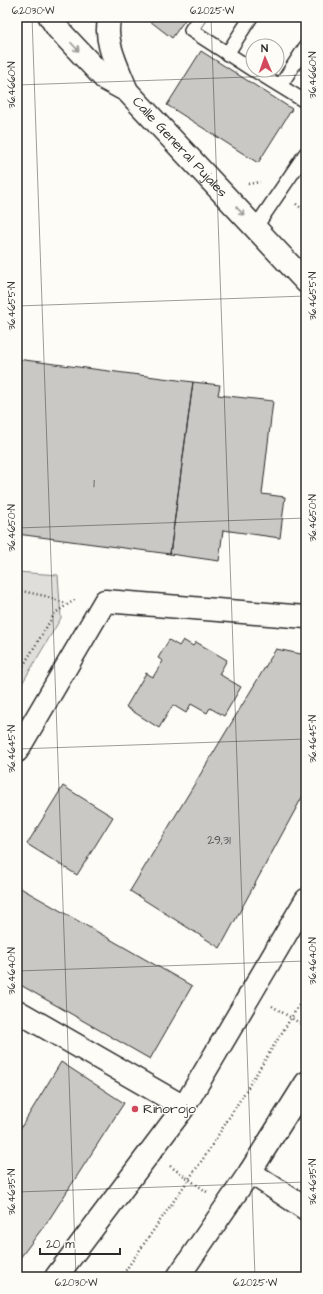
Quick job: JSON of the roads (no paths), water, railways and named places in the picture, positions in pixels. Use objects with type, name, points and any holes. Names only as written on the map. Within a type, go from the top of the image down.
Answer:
[{"type":"street","name":"Calle General Pujales","points":[[50,17],[58,29],[105,79],[127,91],[306,282]]},
{"type":"street","points":[[110,17],[108,22],[110,47],[127,91]]},
{"type":"street","points":[[17,751],[105,601],[306,617]]},
{"type":"street","points":[[56,1277],[184,1107],[306,900]]},
{"type":"street","points":[[17,1012],[184,1107]]},
{"type":"street","points":[[178,1277],[250,1172],[306,1083]]},
{"type":"street","points":[[250,1172],[306,1209]]},
{"type":"lane","points":[[200,17],[191,30],[245,65]]},
{"type":"lane","points":[[227,54],[251,17]]},
{"type":"lane","points":[[280,86],[306,46]]},
{"type":"lane","points":[[266,78],[306,102]]},
{"type":"lane","points":[[255,228],[279,191],[306,154]]},
{"type":"place","name":"Rinorojo","points":[[135,1109]]}]
